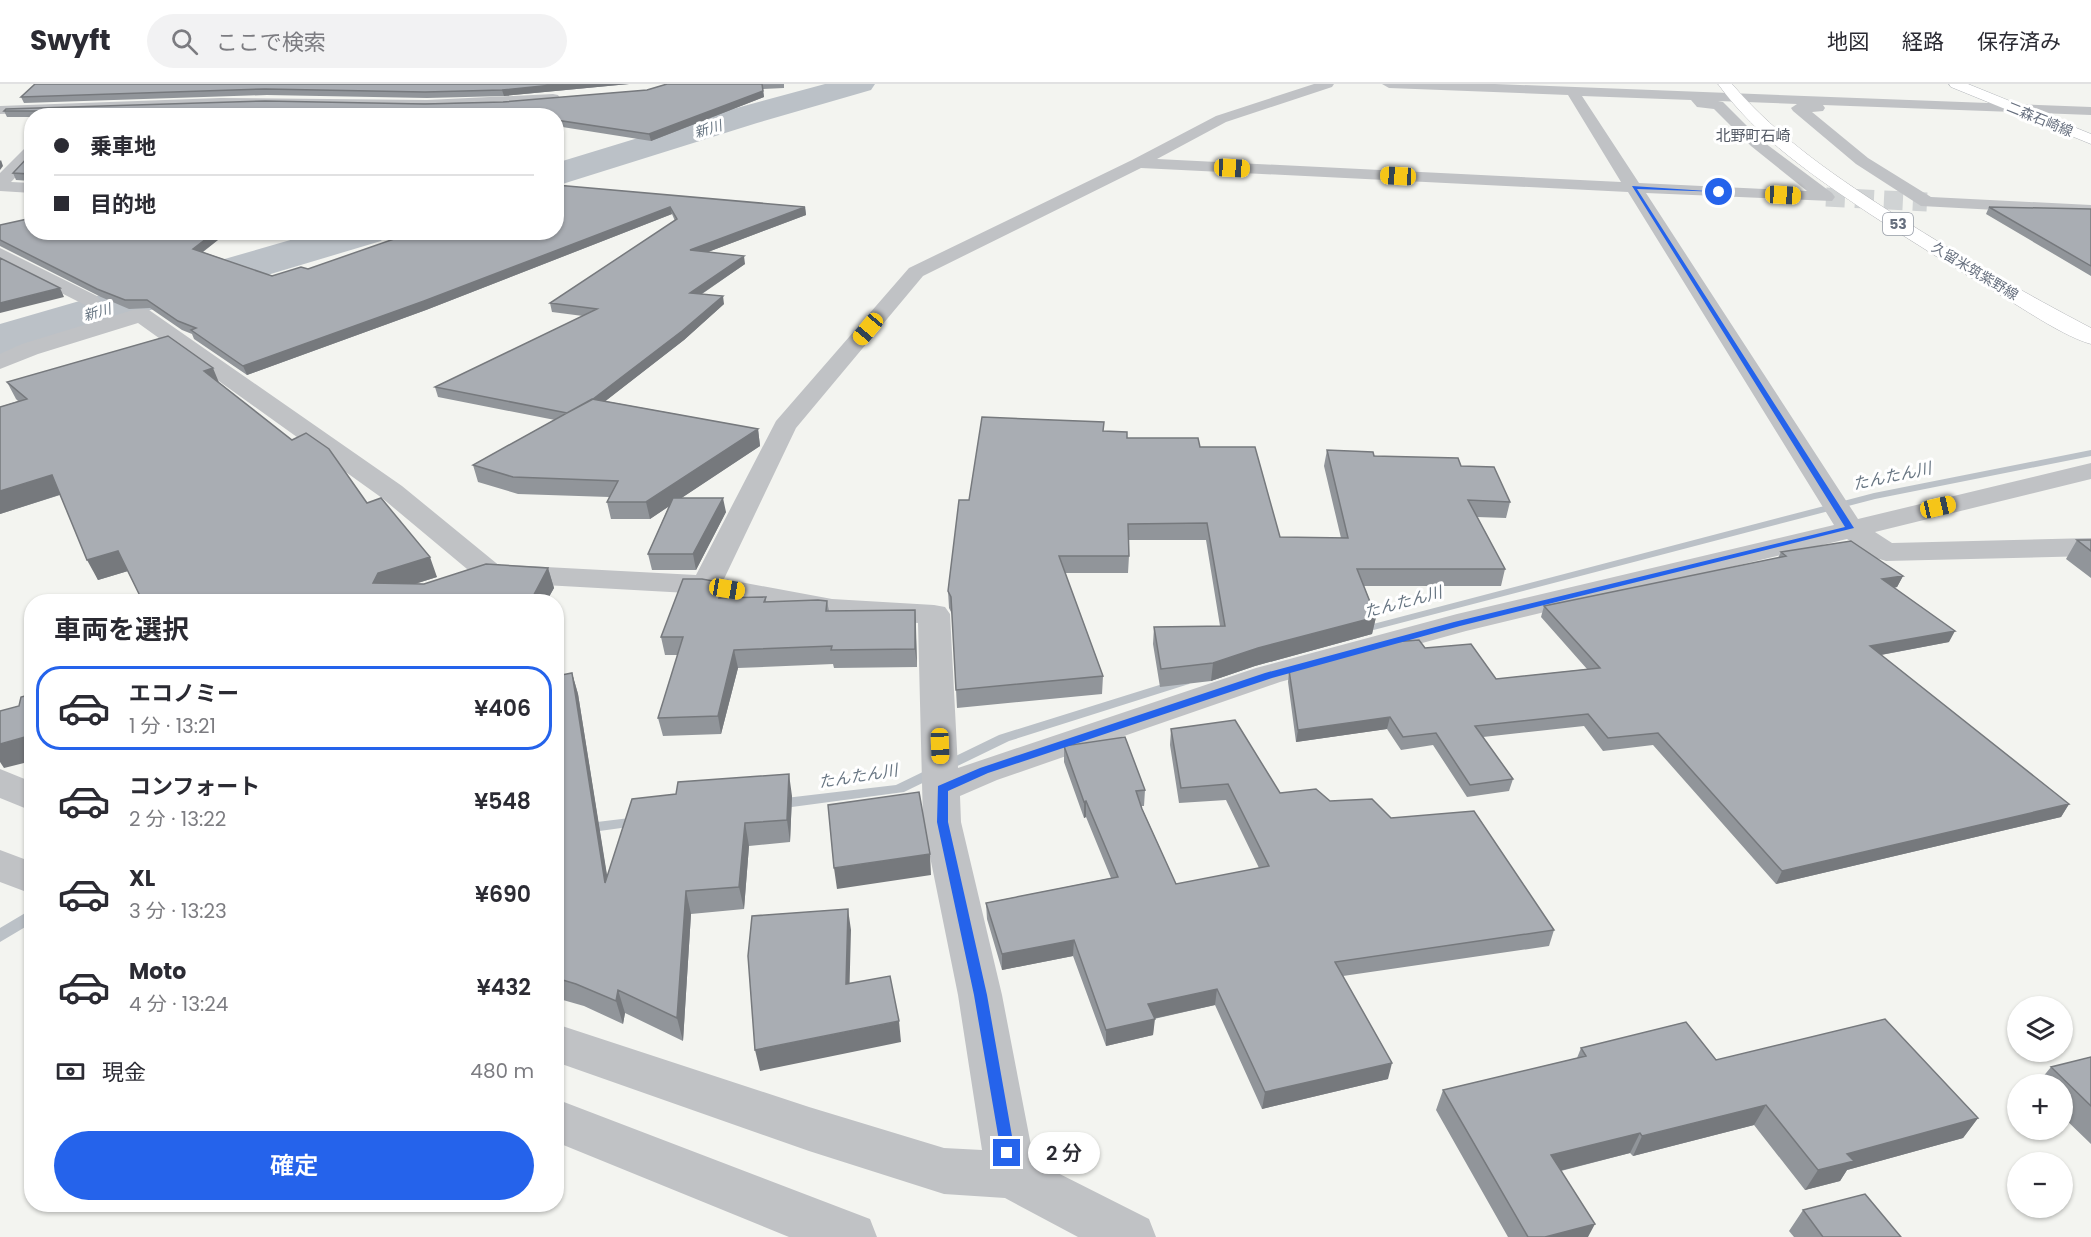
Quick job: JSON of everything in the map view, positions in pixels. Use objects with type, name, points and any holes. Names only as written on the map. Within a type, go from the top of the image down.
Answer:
[{"type":"main road","name":"二森石崎線","points":[[1956,84],[2091,139]]},
{"type":"main road","name":"久留米筑紫野線","points":[[1730,90],[1776,136],[1842,188],[1970,269],[2091,337]]},
{"type":"main road","points":[[1755,91],[1780,116]]},
{"type":"main road","name":"久留米筑紫野線","points":[[1811,143],[1872,188],[2001,267]]},
{"type":"main road","points":[[2052,296],[2091,317]]},
{"type":"street","points":[[706,585],[785,426],[916,272],[1138,163],[1221,119],[1327,84]]},
{"type":"street","points":[[1389,84],[1572,92],[1730,90],[1755,91],[1808,99],[2091,111]]},
{"type":"street","points":[[1776,84],[1780,88],[1799,91],[1818,108],[1798,108],[1812,121],[1862,161],[1927,202],[2091,210]]},
{"type":"street","points":[[267,101],[301,88]]},
{"type":"street","points":[[1138,163],[1826,197],[1756,143],[1718,105],[1702,104],[1697,90]]},
{"type":"street","points":[[72,108],[85,92]]},
{"type":"street","points":[[1572,92],[1850,528],[1886,552],[2091,547]]},
{"type":"street","points":[[128,108],[267,101],[427,104],[504,102],[571,96]]},
{"type":"street","points":[[421,108],[427,104]]},
{"type":"street","points":[[0,110],[24,110]]},
{"type":"street","points":[[0,184],[24,158]]},
{"type":"street","points":[[0,184],[24,187]]},
{"type":"street","points":[[0,254],[90,300]]},
{"type":"street","points":[[0,362],[30,349],[141,315],[392,492],[489,573]]},
{"type":"street","points":[[942,789],[995,767],[1268,675],[1457,624],[2091,471]]},
{"type":"street","points":[[459,583],[489,573],[706,585],[832,608],[934,614],[942,822],[980,995],[1011,1175]]},
{"type":"street","points":[[0,782],[24,794]]},
{"type":"street","points":[[0,865],[24,876]]},
{"type":"street","points":[[564,1046],[809,1129],[944,1171],[1011,1175],[1131,1237]]},
{"type":"street","points":[[564,1123],[851,1237]]},
{"type":"building","points":[[35,84],[562,84],[502,90],[425,92],[265,89],[21,97]]},
{"type":"building","points":[[667,84],[762,84],[763,91],[649,134],[564,121],[564,108],[38,108],[265,101],[425,104],[503,102],[647,90]]},
{"type":"building","points":[[24,108],[24,111],[4,111]]},
{"type":"building","points":[[24,161],[24,174],[13,173]]},
{"type":"building","points":[[564,186],[805,207],[690,250],[744,256],[690,293],[723,296],[682,331],[593,399],[567,413],[435,387],[597,309],[550,303],[677,219],[670,207],[424,301],[243,366],[191,330],[196,328],[178,321],[147,300],[125,300],[97,289],[0,240],[0,225],[24,220],[24,240],[205,240],[193,249],[272,276],[301,267],[308,269],[391,240],[564,240]]},
{"type":"building","points":[[1989,207],[2091,209],[2091,266]]},
{"type":"building","points":[[0,258],[60,288],[0,303]]},
{"type":"building","points":[[168,336],[213,368],[204,371],[292,440],[306,433],[329,449],[367,503],[381,498],[430,557],[378,573],[373,583],[424,584],[486,564],[548,568],[534,594],[139,594],[118,551],[87,560],[52,475],[0,491],[0,407],[27,399],[7,382]]},
{"type":"building","points":[[592,399],[758,429],[646,502],[607,502],[618,481],[513,477],[473,465]]},
{"type":"building","points":[[982,417],[1104,422],[1103,431],[1127,432],[1127,438],[1198,438],[1200,447],[1255,447],[1280,537],[1348,538],[1327,450],[1373,452],[1374,456],[1458,458],[1461,466],[1494,467],[1510,502],[1468,500],[1505,569],[1357,569],[1376,617],[1258,648],[1213,663],[1161,669],[1154,627],[1225,626],[1207,523],[1128,524],[1129,556],[1059,556],[1103,676],[956,690],[951,597],[948,591],[959,500],[969,500]]},
{"type":"building","points":[[673,498],[723,498],[693,554],[648,554]]},
{"type":"building","points":[[2077,540],[2091,540],[2091,551]]},
{"type":"building","points":[[1851,541],[1903,576],[1882,579],[1955,631],[1870,646],[2069,804],[1782,871],[1658,733],[1608,738],[1588,714],[1475,726],[1513,779],[1470,785],[1436,733],[1403,737],[1390,717],[1298,730],[1289,670],[1393,642],[1419,640],[1425,648],[1471,644],[1496,679],[1600,668],[1544,606],[1786,556],[1781,552]]},
{"type":"building","points":[[683,579],[702,579],[724,583],[719,598],[766,597],[764,602],[827,601],[826,611],[915,610],[915,649],[831,650],[832,646],[734,650],[718,716],[658,718],[683,637],[661,637]]},
{"type":"building","points":[[572,673],[605,883],[632,799],[676,794],[678,782],[789,774],[787,820],[745,823],[739,887],[686,891],[677,1018],[618,990],[616,1001],[564,980],[564,674]]},
{"type":"building","points":[[24,696],[24,737],[0,744],[0,711],[19,706],[21,697]]},
{"type":"building","points":[[1235,720],[1280,793],[1316,789],[1330,801],[1372,799],[1391,818],[1474,811],[1554,930],[1335,962],[1392,1063],[1265,1092],[1217,989],[1148,1004],[1155,1019],[1106,1030],[1074,940],[1002,954],[986,903],[1118,877],[1086,801],[1084,802],[1064,746],[1125,737],[1145,790],[1136,791],[1142,809],[1176,884],[1269,866],[1228,784],[1181,788],[1171,729]]},
{"type":"building","points":[[919,792],[930,854],[834,868],[828,805]]},
{"type":"building","points":[[848,909],[846,984],[890,976],[899,1021],[755,1050],[748,956],[752,916]]},
{"type":"building","points":[[1885,1019],[1978,1118],[1847,1154],[1854,1161],[1818,1170],[1766,1105],[1642,1136],[1640,1133],[1551,1155],[1595,1224],[1545,1237],[1528,1237],[1443,1090],[1586,1056],[1581,1048],[1686,1022],[1716,1060]]},
{"type":"building","points":[[2091,1057],[2091,1106],[2073,1088],[2073,1074],[2058,1074],[2051,1067]]},
{"type":"building","points":[[1865,1194],[1901,1237],[1823,1237],[1803,1210]]},
{"type":"waterway","name":"新川","points":[[564,173],[745,116],[860,84]]},
{"type":"waterway","name":"新川","points":[[0,340],[339,240]]},
{"type":"waterway","name":"たんたん川","points":[[1358,631],[1874,496],[2091,453]]},
{"type":"waterway","name":"たんたん川","points":[[777,804],[899,789],[1004,738],[1185,681]]},
{"type":"waterway","name":"たんたん川","points":[[564,831],[638,822]]},
{"type":"waterway","name":"たんたん川","points":[[0,936],[24,920]]},
{"type":"tunnel","points":[[1826,197],[1927,202]]},
{"type":"district","name":"北野町石崎","points":[[1753,135]]},
{"type":"route","points":[[1007,1153],[980,995],[942,822],[942,789],[984,771],[1084,736],[1268,675],[1457,624],[1850,528],[1634,188],[1719,192]]}]
